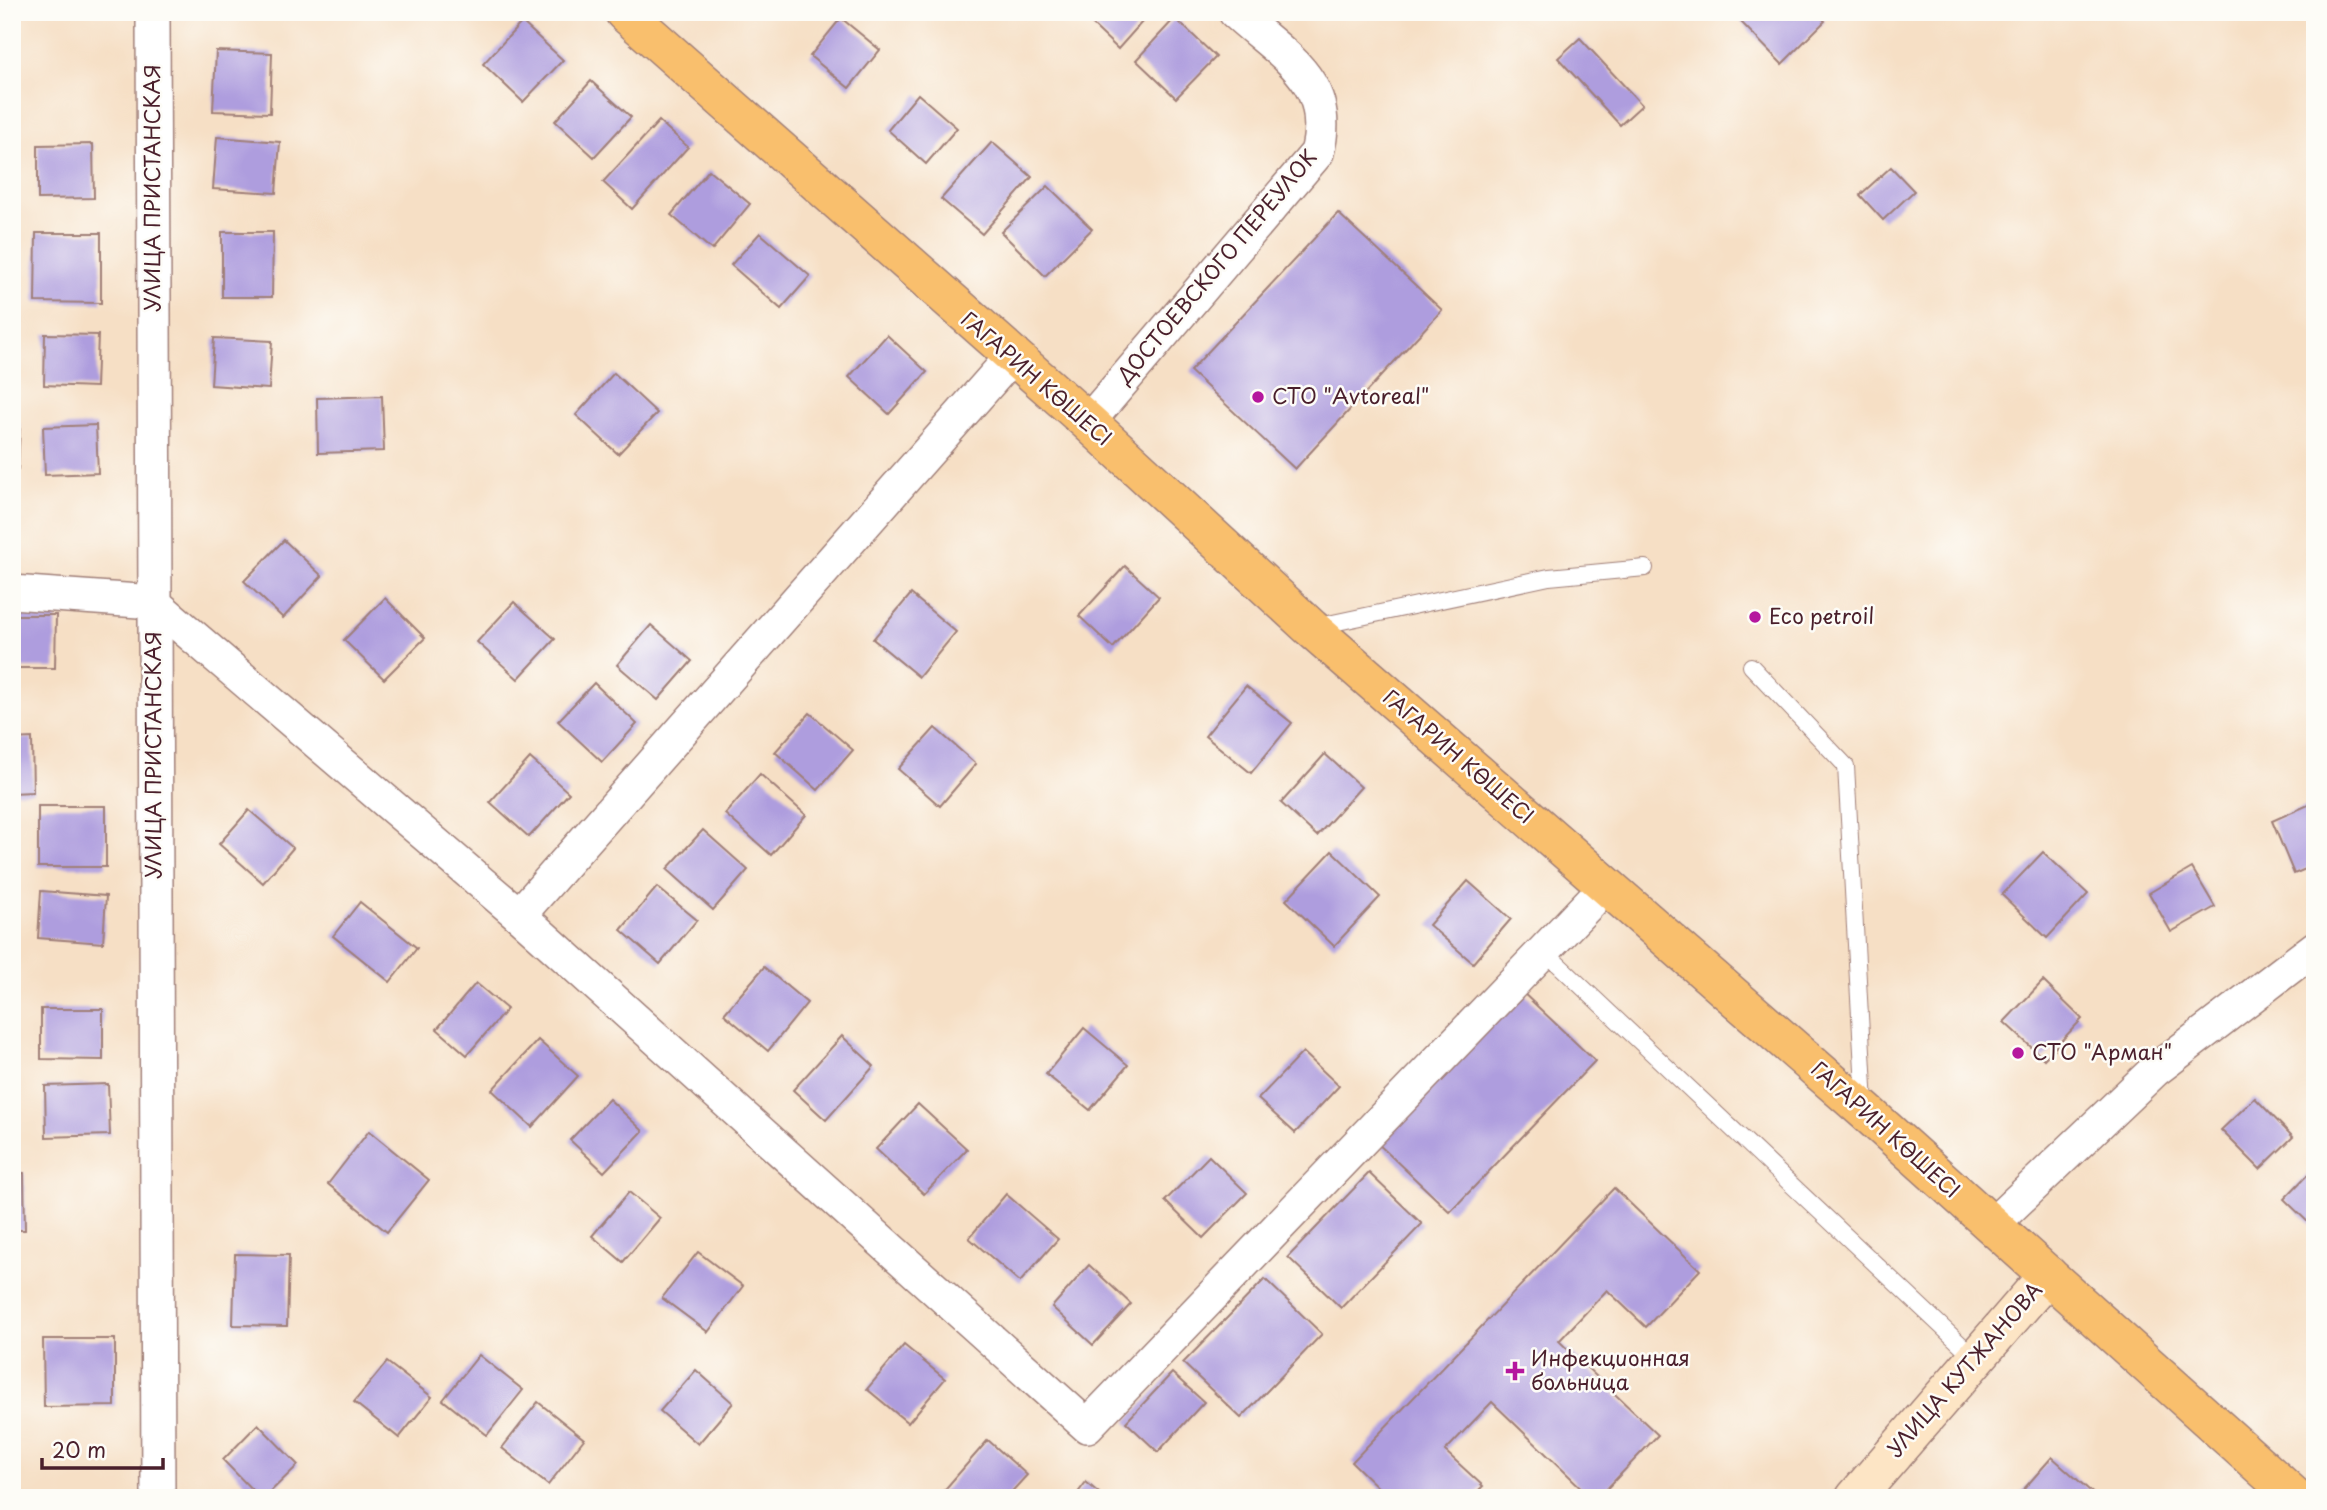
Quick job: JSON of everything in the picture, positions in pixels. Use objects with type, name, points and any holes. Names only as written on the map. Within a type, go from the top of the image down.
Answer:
[{"type":"highway","name":"ГАГАРИН КӨШЕСІ","points":[[624,12],[1011,358],[1088,422],[1311,628],[1866,1111],[2296,1498]]},
{"type":"street","name":"УЛИЦА ПРИСТАНСКАЯ","points":[[153,12],[158,1498]]},
{"type":"street","name":"ДОСТОЕВСКОГО ПЕРЕУЛОК","points":[[1088,422],[1317,153],[1324,128],[1321,104],[1308,79],[1235,12]]},
{"type":"street","points":[[519,915],[1011,358]]},
{"type":"street","points":[[12,592],[153,602],[519,915],[1087,1426],[1606,886]]},
{"type":"street","points":[[1991,1226],[2154,1071],[2315,948]]},
{"type":"street","name":"УЛИЦА КУТЖАНОВА","points":[[1855,1498],[2048,1275]]},
{"type":"lane","points":[[1311,628],[1549,577],[1645,568]]},
{"type":"lane","points":[[1751,666],[1846,766],[1866,1111]]},
{"type":"lane","points":[[1543,950],[1975,1358]]},
{"type":"building","points":[[1079,12],[1151,12],[1118,49]]},
{"type":"building","points":[[1750,12],[1816,12],[1825,21],[1782,64],[1741,22]]},
{"type":"building","points":[[841,18],[880,50],[849,88],[810,56]]},
{"type":"building","points":[[1175,18],[1216,57],[1176,98],[1136,60]]},
{"type":"building","points":[[522,22],[563,60],[523,102],[483,64]]},
{"type":"building","points":[[1580,38],[1642,105],[1620,125],[1558,58]]},
{"type":"building","points":[[216,51],[272,53],[270,113],[213,111]]},
{"type":"building","points":[[591,81],[631,117],[594,157],[555,121]]},
{"type":"building","points":[[918,94],[957,128],[926,164],[888,130]]},
{"type":"building","points":[[659,121],[688,147],[632,209],[603,182]]},
{"type":"building","points":[[217,137],[280,142],[276,193],[213,189]]},
{"type":"building","points":[[992,142],[1032,177],[982,234],[941,199]]},
{"type":"building","points":[[93,144],[94,198],[38,199],[38,145]]},
{"type":"building","points":[[1891,167],[1914,191],[1883,220],[1860,195]]},
{"type":"building","points":[[709,170],[750,204],[712,250],[671,215]]},
{"type":"building","points":[[1048,186],[1092,229],[1045,276],[1001,232]]},
{"type":"building","points":[[1338,213],[1442,310],[1295,469],[1190,371]]},
{"type":"building","points":[[222,232],[273,232],[272,297],[222,297]]},
{"type":"building","points":[[36,233],[101,233],[101,303],[35,302]]},
{"type":"building","points":[[760,233],[810,276],[781,309],[731,265]]},
{"type":"building","points":[[45,334],[98,335],[96,387],[44,385]]},
{"type":"building","points":[[887,335],[927,372],[889,414],[849,377]]},
{"type":"building","points":[[214,338],[272,341],[269,389],[211,385]]},
{"type":"building","points":[[614,373],[657,413],[618,454],[576,415]]},
{"type":"building","points":[[382,396],[384,451],[318,453],[317,398]]},
{"type":"building","points":[[12,424],[20,424],[18,470],[12,470]]},
{"type":"building","points":[[96,425],[98,473],[45,475],[43,427]]},
{"type":"building","points":[[284,540],[322,576],[283,618],[244,581]]},
{"type":"building","points":[[1125,566],[1159,597],[1113,648],[1079,616]]},
{"type":"building","points":[[911,594],[956,632],[919,677],[873,639]]},
{"type":"building","points":[[385,598],[425,638],[384,679],[344,640]]},
{"type":"building","points":[[514,602],[555,639],[518,679],[477,642]]},
{"type":"building","points":[[12,615],[56,615],[55,668],[12,668]]},
{"type":"building","points":[[651,625],[692,661],[658,700],[617,665]]},
{"type":"building","points":[[594,683],[637,724],[602,762],[558,721]]},
{"type":"building","points":[[1246,686],[1292,723],[1251,773],[1205,736]]},
{"type":"building","points":[[810,713],[853,750],[818,790],[775,752]]},
{"type":"building","points":[[935,728],[976,764],[940,806],[898,769]]},
{"type":"building","points":[[32,738],[33,792],[12,793],[12,739]]},
{"type":"building","points":[[1325,754],[1361,787],[1317,836],[1281,803]]},
{"type":"building","points":[[530,758],[569,793],[529,837],[490,802]]},
{"type":"building","points":[[760,774],[806,815],[771,855],[725,814]]},
{"type":"building","points":[[2315,802],[2315,865],[2294,874],[2272,821]]},
{"type":"building","points":[[38,806],[106,806],[106,867],[38,867]]},
{"type":"building","points":[[249,810],[293,848],[263,883],[219,844]]},
{"type":"building","points":[[703,830],[748,870],[713,910],[667,869]]},
{"type":"building","points":[[1332,851],[1380,897],[1334,946],[1286,900]]},
{"type":"building","points":[[2043,852],[2088,894],[2047,938],[2002,895]]},
{"type":"building","points":[[2192,868],[2215,907],[2171,932],[2149,893]]},
{"type":"building","points":[[1468,881],[1511,919],[1473,963],[1429,925]]},
{"type":"building","points":[[657,887],[697,920],[660,964],[621,930]]},
{"type":"building","points":[[41,891],[106,896],[103,943],[38,938]]},
{"type":"building","points":[[360,902],[417,948],[390,982],[333,936]]},
{"type":"building","points":[[764,967],[807,1003],[768,1051],[724,1014]]},
{"type":"building","points":[[2043,981],[2082,1019],[2044,1059],[2004,1022]]},
{"type":"building","points":[[476,983],[507,1009],[467,1055],[437,1029]]},
{"type":"building","points":[[1519,989],[1595,1061],[1450,1212],[1374,1140]]},
{"type":"building","points":[[41,1009],[103,1009],[103,1060],[41,1059]]},
{"type":"building","points":[[1084,1028],[1128,1065],[1090,1110],[1046,1074]]},
{"type":"building","points":[[842,1036],[874,1066],[826,1120],[793,1090]]},
{"type":"building","points":[[538,1040],[578,1076],[532,1127],[492,1090]]},
{"type":"building","points":[[1303,1052],[1339,1086],[1295,1133],[1258,1099]]},
{"type":"building","points":[[108,1084],[110,1135],[46,1137],[45,1086]]},
{"type":"building","points":[[2255,1098],[2293,1137],[2260,1169],[2221,1130]]},
{"type":"building","points":[[609,1099],[643,1131],[604,1172],[570,1140]]},
{"type":"building","points":[[918,1104],[967,1149],[924,1194],[876,1149]]},
{"type":"building","points":[[369,1131],[429,1180],[387,1232],[328,1184]]},
{"type":"building","points":[[1209,1156],[1247,1193],[1203,1238],[1165,1201]]},
{"type":"building","points":[[2315,1167],[2315,1229],[2284,1199]]},
{"type":"building","points":[[12,1173],[24,1173],[25,1230],[12,1230]]},
{"type":"building","points":[[1369,1173],[1422,1224],[1341,1308],[1288,1257]]},
{"type":"building","name":"Инфекционная больница","points":[[1614,1188],[1700,1270],[1646,1327],[1607,1290],[1559,1341],[1658,1435],[1598,1498],[1592,1498],[1492,1402],[1445,1451],[1483,1486],[1471,1498],[1389,1498],[1352,1462]]},
{"type":"building","points":[[629,1192],[660,1218],[623,1262],[592,1236]]},
{"type":"building","points":[[1006,1194],[1058,1239],[1020,1282],[969,1238]]},
{"type":"building","points":[[698,1252],[743,1286],[708,1332],[662,1298]]},
{"type":"building","points":[[235,1254],[289,1255],[287,1326],[233,1325]]},
{"type":"building","points":[[1089,1265],[1131,1304],[1093,1345],[1052,1307]]},
{"type":"building","points":[[1265,1279],[1322,1334],[1241,1418],[1183,1363]]},
{"type":"building","points":[[43,1339],[115,1339],[115,1406],[44,1407]]},
{"type":"building","points":[[904,1345],[945,1379],[908,1423],[867,1389]]},
{"type":"building","points":[[479,1355],[523,1390],[487,1435],[443,1400]]},
{"type":"building","points":[[387,1362],[432,1397],[399,1438],[354,1402]]},
{"type":"building","points":[[696,1370],[733,1403],[698,1444],[660,1411]]},
{"type":"building","points":[[1172,1373],[1204,1402],[1158,1452],[1126,1422]]},
{"type":"building","points":[[538,1402],[584,1439],[548,1485],[502,1448]]},
{"type":"building","points":[[258,1424],[298,1465],[264,1498],[260,1498],[223,1460]]},
{"type":"building","points":[[988,1440],[1027,1475],[1006,1498],[943,1498],[940,1495]]},
{"type":"building","points":[[2052,1457],[2098,1498],[2016,1498]]},
{"type":"building","points":[[1086,1482],[1105,1498],[1074,1498]]},
{"type":"place","name":"СТО \"Avtoreal\"","points":[[1258,397]]},
{"type":"place","name":"Eco petroil","points":[[1755,617]]},
{"type":"place","name":"СТО \"Арман\"","points":[[2018,1053]]},
{"type":"place","name":"Инфекционная больница","points":[[1515,1371]]}]
